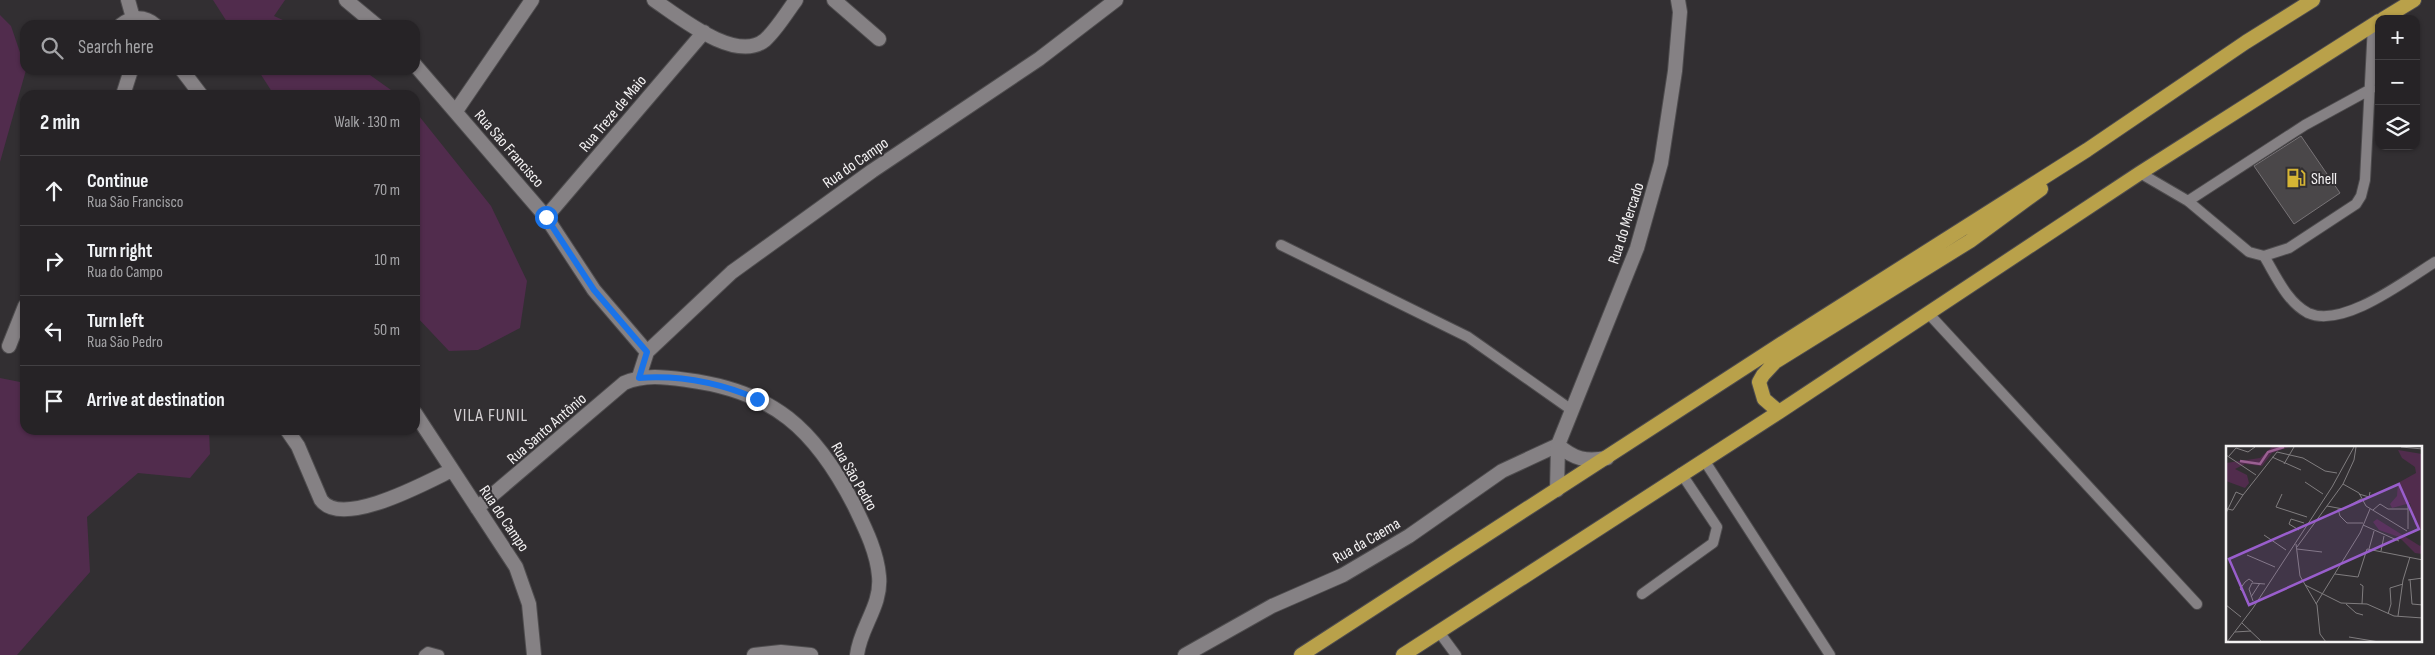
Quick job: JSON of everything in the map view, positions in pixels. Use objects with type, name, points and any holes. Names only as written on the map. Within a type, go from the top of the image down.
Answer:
[{"type":"highway","points":[[1301,655],[1784,342],[2087,150],[2313,0]]},
{"type":"highway","points":[[2384,15],[2398,0]]},
{"type":"highway","points":[[2389,15],[2414,0]]},
{"type":"highway","points":[[1403,655],[1681,473],[1779,412],[2140,173],[2375,24]]},
{"type":"highway","points":[[1779,412],[1764,399],[1759,382],[1776,362],[1970,241],[2046,185],[2087,150]]},
{"type":"street","points":[[127,20],[128,0]]},
{"type":"street","points":[[346,0],[370,20]]},
{"type":"street","points":[[456,111],[532,0]]},
{"type":"street","points":[[654,0],[704,32],[734,45],[753,46],[765,40],[796,0]]},
{"type":"street","points":[[834,0],[879,39]]},
{"type":"street","name":"Rua do Campo","points":[[639,378],[647,352],[732,272],[872,171],[1038,59],[1116,0]]},
{"type":"street","name":"Rua do Mercado","points":[[1557,490],[1558,445],[1637,248],[1661,163],[1674,79],[1680,12],[1678,0]]},
{"type":"street","name":"Rua Treze de Maio","points":[[546,217],[704,32]]},
{"type":"street","name":"Rua São Francisco","points":[[420,71],[546,217],[594,290],[647,352]]},
{"type":"street","points":[[125,90],[129,75]]},
{"type":"street","points":[[186,75],[197,90]]},
{"type":"street","points":[[9,346],[20,318]]},
{"type":"street","name":"Rua São Pedro","points":[[639,378],[660,376],[691,380],[726,387],[742,393],[783,414],[806,432],[826,455],[840,477],[865,528],[879,574],[880,594],[857,655]]},
{"type":"street","name":"Rua Santo Antônio","points":[[477,508],[624,383],[639,378]]},
{"type":"street","name":"Rua do Campo","points":[[420,421],[516,567],[523,582],[532,619],[534,655]]},
{"type":"street","points":[[290,435],[298,446],[321,500],[325,505],[335,510],[387,501],[452,470]]},
{"type":"street","points":[[1558,445],[1568,454],[1579,459],[1592,461],[1607,458]]},
{"type":"street","name":"Rua da Caema","points":[[1185,655],[1272,606],[1343,575],[1409,536],[1502,471],[1558,445]]},
{"type":"street","points":[[754,655],[782,652],[811,655]]},
{"type":"lane","points":[[2140,173],[2188,201],[2250,252],[2264,256],[2289,248],[2356,204],[2361,196],[2365,180],[2375,55]]},
{"type":"lane","points":[[2188,201],[2305,125],[2371,89]]},
{"type":"lane","points":[[1281,245],[1468,337],[1572,411]]},
{"type":"lane","points":[[2264,256],[2286,293],[2309,313],[2334,316],[2370,304],[2435,262]]},
{"type":"lane","points":[[1928,312],[2197,604]]},
{"type":"lane","points":[[1704,460],[1830,655]]},
{"type":"lane","points":[[1642,594],[1713,543],[1716,535],[1717,527],[1681,473]]},
{"type":"lane","points":[[1439,632],[1456,655]]},
{"type":"lane","points":[[424,655],[428,652],[439,655]]},
{"type":"shaded area","points":[[213,0],[285,0],[274,16],[283,20],[226,20]]},
{"type":"shaded area","points":[[0,15],[11,26],[20,52],[20,75],[25,75],[0,162]]},
{"type":"shaded area","points":[[261,75],[370,75],[391,90],[271,90]]},
{"type":"shaded area","points":[[420,117],[491,206],[527,281],[520,328],[478,350],[449,351],[420,320]]},
{"type":"shaded area","points":[[0,378],[20,382],[20,435],[209,435],[210,454],[190,478],[138,473],[87,517],[90,572],[17,655],[0,655]]},
{"type":"building","name":"Shell","points":[[2301,136],[2340,193],[2294,224],[2254,166]]},
{"type":"place","name":"Shell","points":[[2296,178]]},
{"type":"district","name":"VILA FUNIL","points":[[491,415]]},
{"type":"route","points":[[546,217],[594,290],[647,352],[639,378],[660,376],[691,380],[726,387],[757,399]]}]
